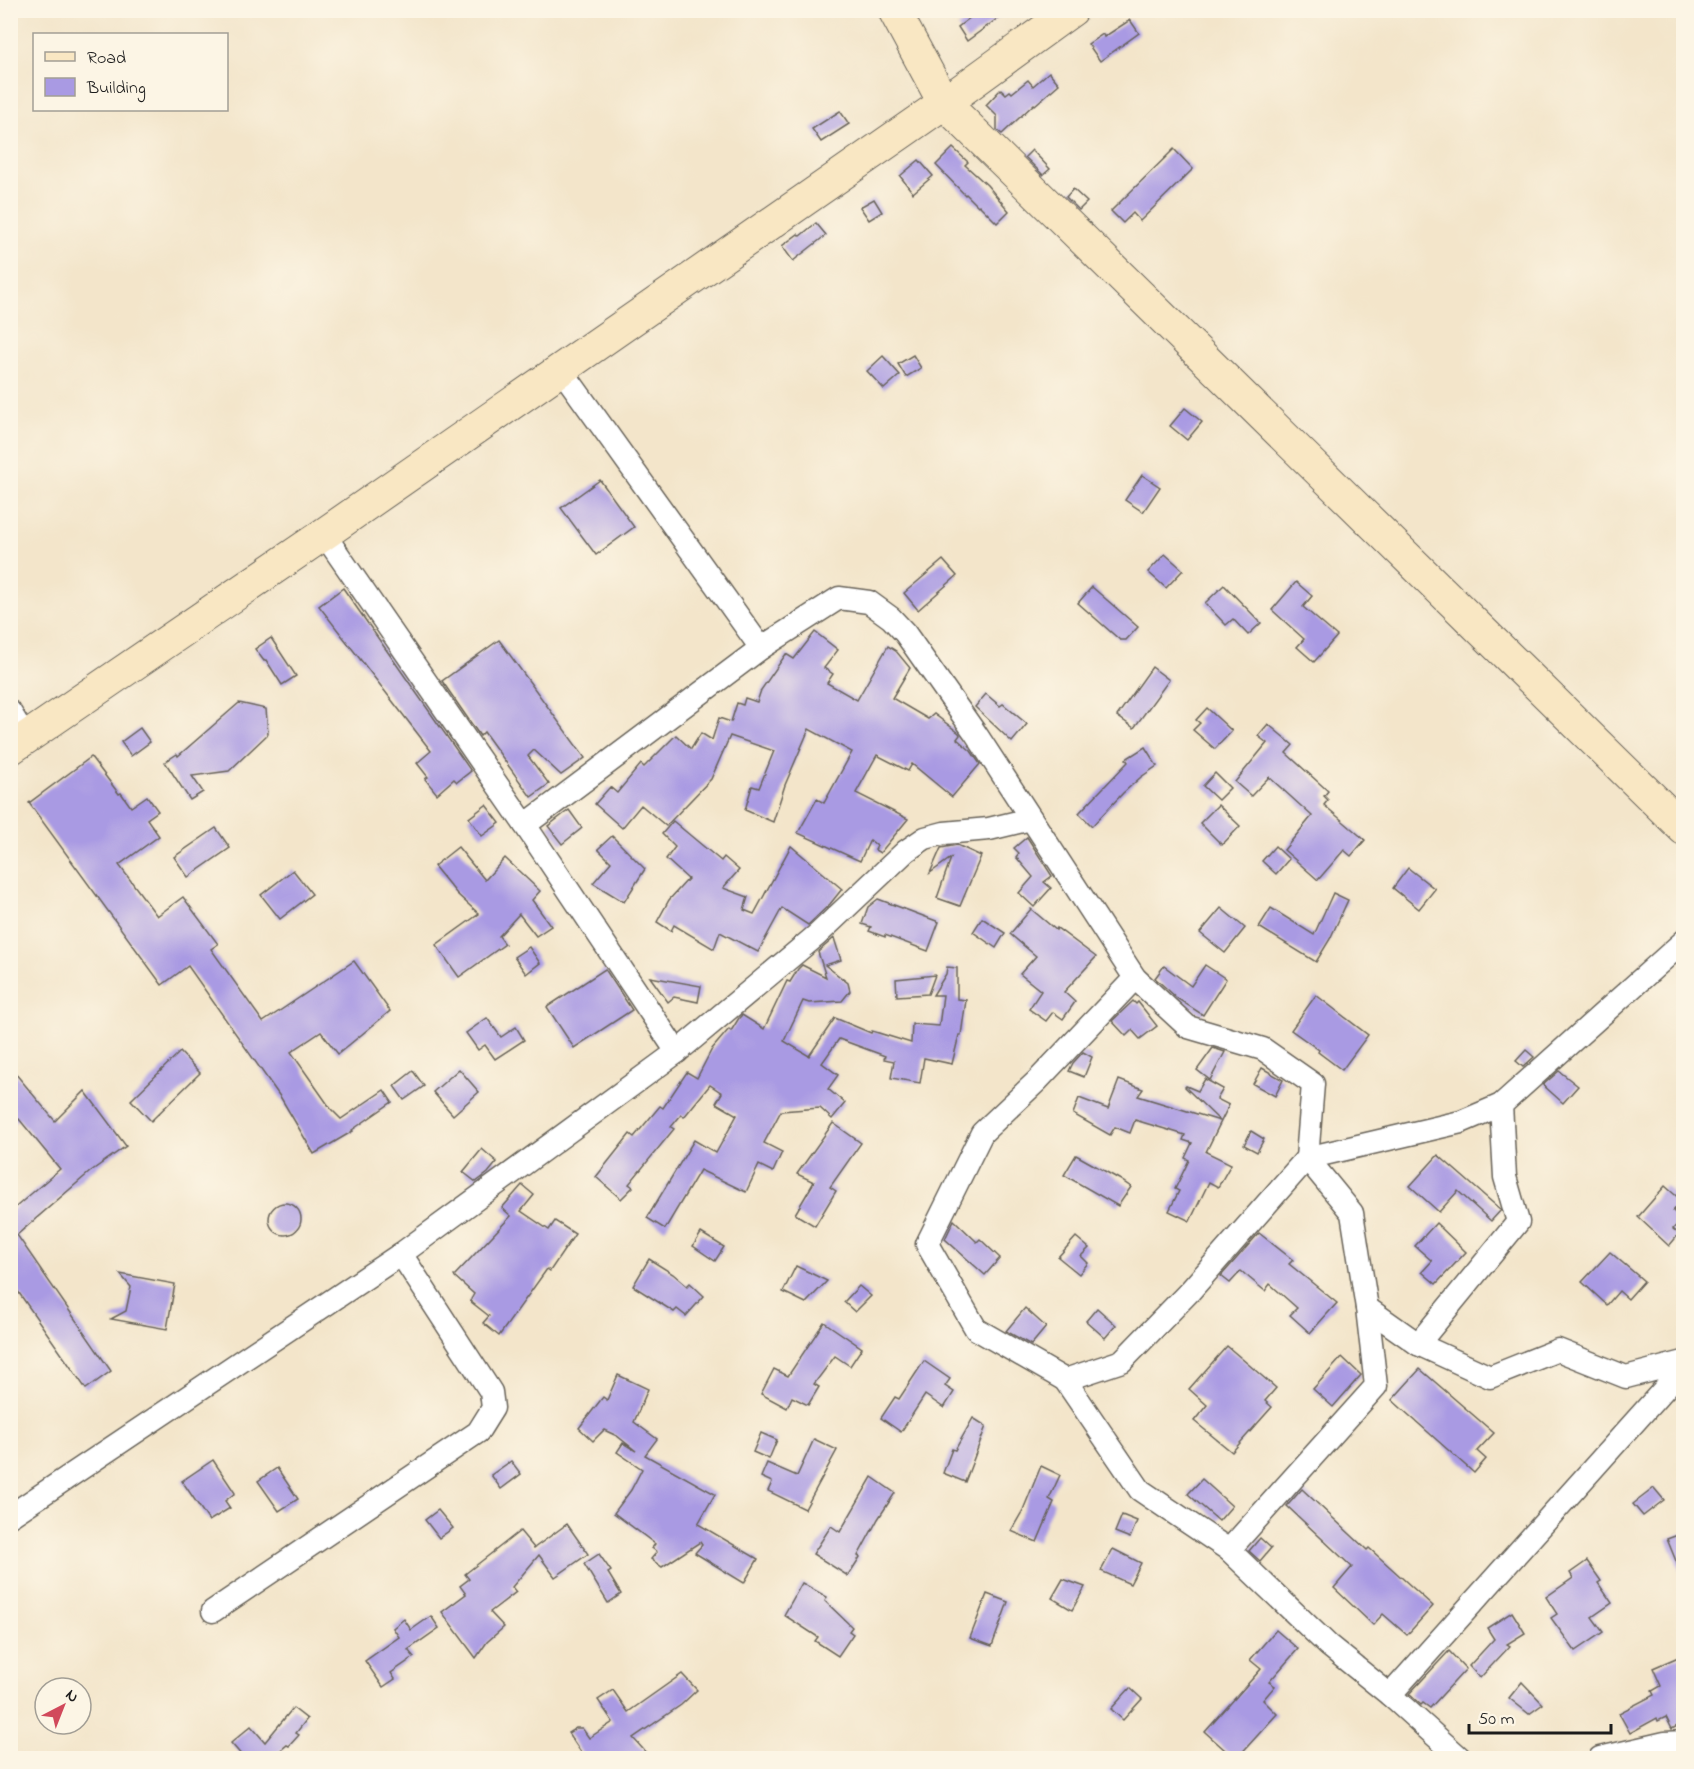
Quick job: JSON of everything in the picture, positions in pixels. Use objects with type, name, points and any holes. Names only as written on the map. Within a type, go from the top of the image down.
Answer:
[{"type":"main road","points":[[894,10],[944,103],[1683,829]]},
{"type":"main road","points":[[18,744],[944,103],[1072,10]]},
{"type":"street","points":[[560,368],[761,648]]},
{"type":"street","points":[[324,534],[525,825],[677,1052]]},
{"type":"street","points":[[525,825],[761,648],[839,598],[869,602],[891,618],[976,734],[1135,978],[1188,1028],[1263,1049],[1313,1084],[1307,1158],[1352,1213],[1367,1308],[1376,1386],[1229,1550]]},
{"type":"street","points":[[10,712],[18,744]]},
{"type":"street","points":[[10,1516],[401,1254],[677,1052],[817,935],[906,851],[925,838],[944,833],[989,829],[1031,819]]},
{"type":"street","points":[[1065,1380],[1122,1361],[1190,1291],[1307,1158],[1461,1122],[1501,1105],[1683,941]]},
{"type":"street","points":[[1135,978],[1037,1081],[982,1133],[927,1244],[976,1329],[1065,1380],[1140,1490],[1229,1550],[1328,1645],[1390,1695],[1460,1758]]},
{"type":"street","points":[[1418,1344],[1518,1222],[1505,1177],[1501,1105]]},
{"type":"street","points":[[213,1611],[478,1432],[493,1408],[491,1392],[401,1254]]},
{"type":"street","points":[[1367,1308],[1418,1344],[1490,1377],[1558,1350],[1626,1377],[1683,1364]]},
{"type":"street","points":[[1390,1695],[1683,1364]]},
{"type":"street","points":[[1600,1758],[1665,1743],[1683,1742]]},
{"type":"building","points":[[980,10],[1009,10],[967,41],[958,27]]},
{"type":"building","points":[[1130,20],[1139,33],[1100,61],[1088,44],[1103,34],[1104,37]]},
{"type":"building","points":[[1049,72],[1059,84],[1002,134],[997,130],[997,116],[986,105],[1001,89],[1006,94],[1010,91],[1012,93],[1028,80],[1033,86]]},
{"type":"building","points":[[840,111],[849,124],[821,142],[812,129]]},
{"type":"building","points":[[953,148],[968,162],[965,165],[987,185],[1009,211],[997,223],[936,165]]},
{"type":"building","points":[[1174,149],[1193,169],[1140,221],[1133,213],[1123,223],[1111,211]]},
{"type":"building","points":[[1032,150],[1050,169],[1043,175],[1025,157]]},
{"type":"building","points":[[919,160],[933,176],[913,193],[900,176]]},
{"type":"building","points":[[1073,189],[1087,202],[1079,210],[1066,197]]},
{"type":"building","points":[[874,199],[882,212],[869,220],[860,207]]},
{"type":"building","points":[[816,223],[826,235],[793,261],[782,246],[798,234],[800,236]]},
{"type":"building","points":[[913,355],[921,368],[906,377],[898,364]]},
{"type":"building","points":[[883,356],[900,375],[884,389],[867,371]]},
{"type":"building","points":[[1185,408],[1202,422],[1187,440],[1170,426]]},
{"type":"building","points":[[1142,475],[1160,487],[1143,512],[1125,500]]},
{"type":"building","points":[[600,480],[634,527],[596,555],[561,508]]},
{"type":"building","points":[[1165,554],[1183,570],[1166,588],[1148,572]]},
{"type":"building","points":[[943,560],[957,576],[918,610],[904,593]]},
{"type":"building","points":[[1296,582],[1312,596],[1303,607],[1337,636],[1314,662],[1297,647],[1304,639],[1272,610]]},
{"type":"building","points":[[1224,585],[1261,623],[1248,635],[1233,619],[1226,625],[1205,603]]},
{"type":"building","points":[[1092,587],[1138,627],[1126,640],[1120,640],[1078,603]]},
{"type":"building","points":[[343,588],[471,771],[457,782],[454,779],[437,794],[425,779],[428,777],[417,763],[431,751],[319,606]]},
{"type":"building","points":[[815,632],[838,650],[824,668],[833,674],[827,683],[857,700],[888,646],[896,651],[910,668],[892,698],[928,719],[934,714],[959,733],[957,739],[971,751],[980,764],[952,797],[912,764],[908,771],[877,755],[856,793],[908,819],[880,853],[875,850],[877,846],[870,840],[860,861],[798,833],[817,799],[824,803],[852,752],[809,729],[785,785],[773,822],[745,810],[752,786],[759,788],[774,751],[730,736],[711,779],[666,826],[641,805],[622,828],[595,804],[610,787],[617,793],[641,764],[644,767],[676,735],[691,749],[701,733],[712,740],[719,718],[731,722],[737,703],[743,705],[745,698],[757,702],[761,690],[786,654],[794,659]]},
{"type":"building","points":[[271,638],[296,676],[282,685],[266,660],[264,661],[255,649]]},
{"type":"building","points":[[499,640],[585,758],[561,775],[534,750],[528,756],[549,784],[531,797],[484,732],[480,736],[442,681]]},
{"type":"building","points":[[1152,667],[1169,680],[1134,728],[1117,716]]},
{"type":"building","points":[[986,694],[1000,706],[1003,704],[1027,724],[1012,742],[975,707]]},
{"type":"building","points":[[239,703],[266,709],[268,734],[229,771],[192,776],[203,792],[190,800],[165,762],[177,754],[178,756]]},
{"type":"building","points":[[1207,708],[1232,731],[1215,749],[1193,730],[1200,723],[1196,720]]},
{"type":"building","points":[[1268,724],[1293,745],[1286,753],[1328,791],[1324,796],[1328,800],[1324,805],[1365,840],[1351,856],[1344,850],[1318,880],[1284,850],[1312,816],[1269,777],[1251,796],[1235,782],[1267,743],[1258,736]]},
{"type":"building","points":[[140,728],[150,742],[131,756],[121,742]]},
{"type":"building","points":[[1145,747],[1157,766],[1123,793],[1092,826],[1079,813],[1128,762],[1126,759]]},
{"type":"building","points":[[91,757],[131,807],[147,796],[158,811],[147,819],[159,836],[119,865],[157,916],[183,897],[218,944],[211,949],[263,1022],[354,961],[390,1011],[338,1054],[321,1032],[291,1052],[331,1109],[341,1119],[384,1090],[392,1102],[353,1131],[314,1154],[281,1098],[188,966],[162,985],[29,803]]},
{"type":"building","points":[[1215,773],[1230,788],[1218,800],[1203,786]]},
{"type":"building","points":[[486,805],[500,823],[482,836],[469,818]]},
{"type":"building","points":[[1218,805],[1240,826],[1222,845],[1200,823]]},
{"type":"building","points":[[569,810],[582,828],[562,844],[548,826]]},
{"type":"building","points":[[673,821],[721,861],[724,857],[739,870],[723,888],[748,897],[744,910],[754,914],[791,846],[842,889],[808,925],[782,908],[758,952],[720,932],[714,949],[674,925],[671,931],[657,922],[669,900],[688,879],[666,859],[675,847],[662,834]]},
{"type":"building","points":[[216,828],[230,848],[188,877],[174,857]]},
{"type":"building","points":[[612,836],[645,869],[624,902],[593,883],[611,862],[598,849]]},
{"type":"building","points":[[1027,837],[1052,876],[1044,882],[1051,888],[1034,907],[1019,893],[1033,877],[1016,857],[1019,853],[1014,848]]},
{"type":"building","points":[[957,845],[981,856],[960,906],[937,898],[951,858],[930,873],[941,848]]},
{"type":"building","points":[[1275,846],[1289,859],[1276,874],[1262,861]]},
{"type":"building","points":[[458,847],[485,880],[505,858],[540,891],[532,900],[551,926],[536,936],[519,914],[499,936],[505,944],[459,977],[436,945],[479,914],[457,894],[434,866]]},
{"type":"building","points":[[1408,868],[1435,889],[1419,909],[1393,888]]},
{"type":"building","points":[[293,870],[312,894],[280,919],[261,895]]},
{"type":"building","points":[[1333,893],[1348,900],[1330,939],[1316,962],[1259,927],[1271,908],[1314,935]]},
{"type":"building","points":[[878,899],[939,922],[928,951],[869,931],[871,927],[862,924],[868,907]]},
{"type":"building","points":[[1221,908],[1245,928],[1225,953],[1200,933]]},
{"type":"building","points":[[1031,909],[1056,930],[1057,928],[1096,957],[1064,992],[1075,1002],[1063,1019],[1053,1012],[1046,1021],[1029,1009],[1041,991],[1020,974],[1036,956],[1010,934]]},
{"type":"building","points":[[982,918],[1005,933],[996,948],[973,932]]},
{"type":"building","points":[[834,938],[841,960],[825,965],[848,983],[850,991],[842,1001],[809,1003],[803,1001],[784,1041],[809,1056],[835,1018],[871,1033],[872,1031],[911,1043],[912,1024],[939,1026],[943,995],[933,995],[946,974],[947,967],[957,968],[957,999],[966,1000],[961,1035],[959,1035],[952,1064],[924,1058],[920,1083],[891,1078],[894,1061],[884,1059],[885,1056],[839,1039],[822,1063],[838,1075],[828,1089],[845,1103],[832,1119],[820,1108],[781,1111],[764,1143],[782,1152],[773,1172],[759,1165],[746,1192],[700,1170],[665,1229],[647,1218],[694,1140],[716,1153],[737,1115],[716,1103],[722,1093],[710,1085],[684,1117],[681,1115],[671,1127],[674,1129],[629,1184],[633,1187],[621,1199],[596,1177],[630,1134],[634,1137],[660,1106],[663,1108],[687,1072],[697,1078],[712,1049],[729,1029],[731,1031],[742,1015],[764,1029],[787,981],[790,982],[802,965],[826,977],[818,952]]},
{"type":"building","points":[[529,947],[540,963],[526,974],[514,957]]},
{"type":"building","points":[[1205,965],[1226,979],[1203,1015],[1178,999],[1155,978],[1164,966],[1191,986]]},
{"type":"building","points":[[605,969],[632,1010],[574,1048],[547,1007]]},
{"type":"building","points":[[935,975],[928,994],[897,996],[896,979]]},
{"type":"building","points":[[650,977],[701,986],[698,1002],[674,997],[668,1002]]},
{"type":"building","points":[[1316,995],[1368,1035],[1342,1070],[1291,1030]]},
{"type":"building","points":[[1133,1001],[1136,1004],[1138,1002],[1157,1026],[1140,1039],[1132,1030],[1126,1036],[1112,1021]]},
{"type":"building","points":[[487,1018],[501,1037],[516,1027],[524,1040],[495,1059],[485,1045],[478,1050],[466,1033]]},
{"type":"building","points":[[1213,1048],[1225,1052],[1210,1080],[1197,1070]]},
{"type":"building","points":[[1526,1050],[1534,1057],[1523,1067],[1516,1061]]},
{"type":"building","points":[[180,1052],[200,1073],[151,1121],[131,1100]]},
{"type":"building","points":[[1083,1052],[1092,1057],[1084,1077],[1069,1071]]},
{"type":"building","points":[[10,1067],[55,1121],[85,1091],[126,1146],[91,1171],[17,1235],[111,1371],[86,1389],[10,1280],[10,1212],[60,1169],[19,1119],[10,1125]]},
{"type":"building","points":[[1262,1068],[1283,1080],[1275,1096],[1253,1084]]},
{"type":"building","points":[[459,1069],[479,1092],[453,1115],[433,1092]]},
{"type":"building","points":[[413,1071],[424,1086],[404,1100],[394,1086]]},
{"type":"building","points":[[1559,1071],[1578,1086],[1563,1103],[1543,1085]]},
{"type":"building","points":[[1205,1079],[1223,1089],[1217,1099],[1229,1105],[1206,1152],[1231,1164],[1218,1187],[1209,1182],[1190,1221],[1169,1211],[1179,1191],[1175,1189],[1189,1160],[1185,1158],[1192,1143],[1183,1140],[1185,1135],[1135,1120],[1130,1133],[1115,1127],[1110,1135],[1073,1114],[1079,1098],[1108,1109],[1119,1080],[1143,1089],[1138,1096],[1220,1121],[1185,1087],[1198,1091]]},
{"type":"building","points":[[833,1123],[861,1143],[830,1187],[836,1191],[815,1226],[795,1214],[814,1182],[797,1174]]},
{"type":"building","points":[[1251,1131],[1264,1139],[1257,1152],[1244,1145]]},
{"type":"building","points":[[482,1149],[497,1162],[476,1182],[463,1172]]},
{"type":"building","points":[[1076,1155],[1131,1187],[1118,1206],[1064,1175]]},
{"type":"building","points":[[1438,1155],[1501,1210],[1491,1221],[1458,1191],[1439,1212],[1410,1186]]},
{"type":"building","points":[[522,1185],[534,1195],[521,1211],[549,1230],[555,1221],[575,1234],[550,1271],[547,1269],[499,1336],[483,1323],[489,1316],[470,1301],[474,1294],[454,1276],[511,1216],[502,1208]]},
{"type":"building","points":[[1665,1186],[1682,1201],[1673,1211],[1682,1219],[1673,1229],[1679,1234],[1669,1246],[1638,1217]]},
{"type":"building","points":[[285,1203],[296,1208],[301,1219],[296,1230],[285,1235],[274,1230],[269,1219],[274,1208]]},
{"type":"building","points":[[954,1220],[977,1242],[980,1239],[1000,1258],[985,1275],[945,1239]]},
{"type":"building","points":[[1436,1223],[1466,1252],[1436,1284],[1422,1272],[1432,1261],[1415,1246]]},
{"type":"building","points":[[701,1233],[724,1247],[715,1261],[693,1246]]},
{"type":"building","points":[[1259,1233],[1293,1260],[1289,1264],[1337,1303],[1310,1333],[1290,1315],[1297,1308],[1270,1284],[1265,1291],[1241,1271],[1230,1283],[1221,1276]]},
{"type":"building","points":[[1076,1237],[1089,1248],[1081,1256],[1088,1263],[1079,1274],[1058,1257]]},
{"type":"building","points":[[1610,1252],[1644,1281],[1628,1299],[1619,1291],[1607,1305],[1582,1282]]},
{"type":"building","points":[[649,1259],[687,1286],[690,1283],[704,1296],[686,1316],[677,1309],[674,1312],[633,1286]]},
{"type":"building","points":[[796,1266],[827,1281],[806,1303],[783,1292]]},
{"type":"building","points":[[120,1274],[175,1284],[167,1329],[111,1319],[126,1311],[131,1287]]},
{"type":"building","points":[[859,1286],[871,1296],[855,1312],[844,1302]]},
{"type":"building","points":[[1025,1308],[1046,1327],[1031,1345],[1006,1331]]},
{"type":"building","points":[[1097,1308],[1116,1325],[1105,1338],[1086,1321]]},
{"type":"building","points":[[824,1322],[862,1348],[850,1366],[835,1356],[814,1384],[819,1387],[808,1405],[792,1397],[787,1408],[761,1394],[774,1369],[788,1376]]},
{"type":"building","points":[[1227,1346],[1276,1388],[1265,1401],[1272,1407],[1232,1452],[1194,1421],[1207,1405],[1189,1389]]},
{"type":"building","points":[[1342,1357],[1361,1375],[1333,1407],[1313,1389]]},
{"type":"building","points":[[924,1361],[950,1379],[945,1386],[954,1392],[944,1408],[925,1395],[901,1432],[881,1418],[895,1397],[899,1399]]},
{"type":"building","points":[[1420,1369],[1494,1433],[1477,1451],[1486,1459],[1474,1473],[1392,1400]]},
{"type":"building","points":[[618,1375],[648,1389],[634,1422],[657,1439],[645,1455],[715,1494],[698,1524],[758,1559],[744,1583],[695,1553],[702,1545],[700,1542],[662,1567],[651,1559],[657,1552],[652,1548],[655,1544],[614,1513],[631,1490],[642,1469],[617,1452],[623,1443],[636,1451],[617,1436],[604,1430],[593,1441],[579,1428],[603,1397],[607,1400]]},
{"type":"building","points":[[973,1418],[986,1426],[965,1482],[943,1473],[952,1449],[955,1450]]},
{"type":"building","points":[[761,1433],[777,1440],[769,1459],[753,1452]]},
{"type":"building","points":[[814,1439],[837,1450],[805,1509],[768,1491],[772,1482],[761,1477],[767,1463],[797,1476]]},
{"type":"building","points":[[213,1460],[235,1493],[225,1501],[230,1508],[209,1521],[182,1481]]},
{"type":"building","points":[[511,1461],[521,1474],[501,1489],[491,1475]]},
{"type":"building","points":[[1041,1466],[1060,1475],[1049,1499],[1054,1502],[1037,1542],[1011,1531],[1023,1510]]},
{"type":"building","points":[[277,1468],[298,1499],[279,1511],[258,1481]]},
{"type":"building","points":[[872,1477],[895,1493],[878,1519],[848,1576],[813,1554],[831,1526],[840,1532]]},
{"type":"building","points":[[1202,1479],[1232,1506],[1219,1521],[1188,1494]]},
{"type":"building","points":[[1654,1488],[1664,1500],[1643,1516],[1633,1504]]},
{"type":"building","points":[[1302,1489],[1367,1550],[1369,1548],[1433,1606],[1407,1635],[1383,1614],[1373,1625],[1334,1588],[1352,1567],[1287,1506]]},
{"type":"building","points":[[438,1510],[453,1528],[439,1538],[425,1520]]},
{"type":"building","points":[[1122,1515],[1137,1521],[1130,1538],[1115,1532]]},
{"type":"building","points":[[567,1524],[588,1554],[555,1577],[539,1555],[512,1587],[516,1592],[490,1612],[504,1627],[487,1642],[476,1658],[442,1612],[466,1594],[460,1586],[469,1579],[465,1574],[520,1531],[534,1548]]},
{"type":"building","points":[[1683,1533],[1683,1578],[1667,1539]]},
{"type":"building","points":[[1260,1538],[1271,1548],[1260,1561],[1249,1551]]},
{"type":"building","points":[[1113,1549],[1141,1563],[1130,1584],[1101,1571]]},
{"type":"building","points":[[599,1554],[611,1571],[608,1573],[621,1594],[608,1603],[584,1564]]},
{"type":"building","points":[[1587,1561],[1601,1581],[1598,1583],[1612,1603],[1592,1617],[1603,1632],[1575,1651],[1551,1618],[1557,1614],[1546,1597],[1573,1578],[1570,1573]]},
{"type":"building","points":[[1063,1579],[1085,1587],[1072,1610],[1052,1598]]},
{"type":"building","points":[[802,1583],[827,1597],[825,1601],[852,1627],[849,1631],[853,1634],[838,1656],[815,1641],[818,1637],[784,1615]]},
{"type":"building","points":[[987,1594],[1008,1602],[992,1646],[970,1638]]},
{"type":"building","points":[[1512,1612],[1525,1633],[1507,1644],[1510,1646],[1480,1678],[1469,1666],[1494,1639],[1487,1628]]},
{"type":"building","points":[[431,1616],[439,1628],[408,1650],[414,1657],[391,1673],[395,1679],[383,1687],[365,1661],[399,1637],[393,1628],[404,1619],[411,1630]]},
{"type":"building","points":[[1276,1630],[1298,1649],[1269,1682],[1275,1686],[1263,1700],[1277,1714],[1237,1758],[1234,1758],[1205,1732],[1261,1669],[1250,1660]]},
{"type":"building","points":[[1449,1651],[1466,1669],[1430,1708],[1423,1703],[1421,1705],[1409,1694]]},
{"type":"building","points":[[1683,1655],[1683,1723],[1672,1729],[1666,1717],[1658,1721],[1657,1718],[1630,1733],[1619,1713],[1654,1695],[1652,1691],[1661,1686],[1653,1668]]},
{"type":"building","points":[[682,1674],[697,1690],[681,1705],[633,1738],[651,1758],[585,1758],[568,1733],[576,1728],[582,1728],[589,1738],[613,1722],[598,1700],[613,1690],[628,1712]]},
{"type":"building","points":[[1522,1682],[1543,1704],[1529,1714],[1509,1698]]},
{"type":"building","points":[[1130,1688],[1142,1699],[1123,1720],[1111,1709]]},
{"type":"building","points":[[293,1708],[307,1719],[296,1733],[299,1735],[289,1746],[287,1745],[276,1754],[279,1758],[244,1758],[231,1743],[251,1726],[265,1742]]}]
